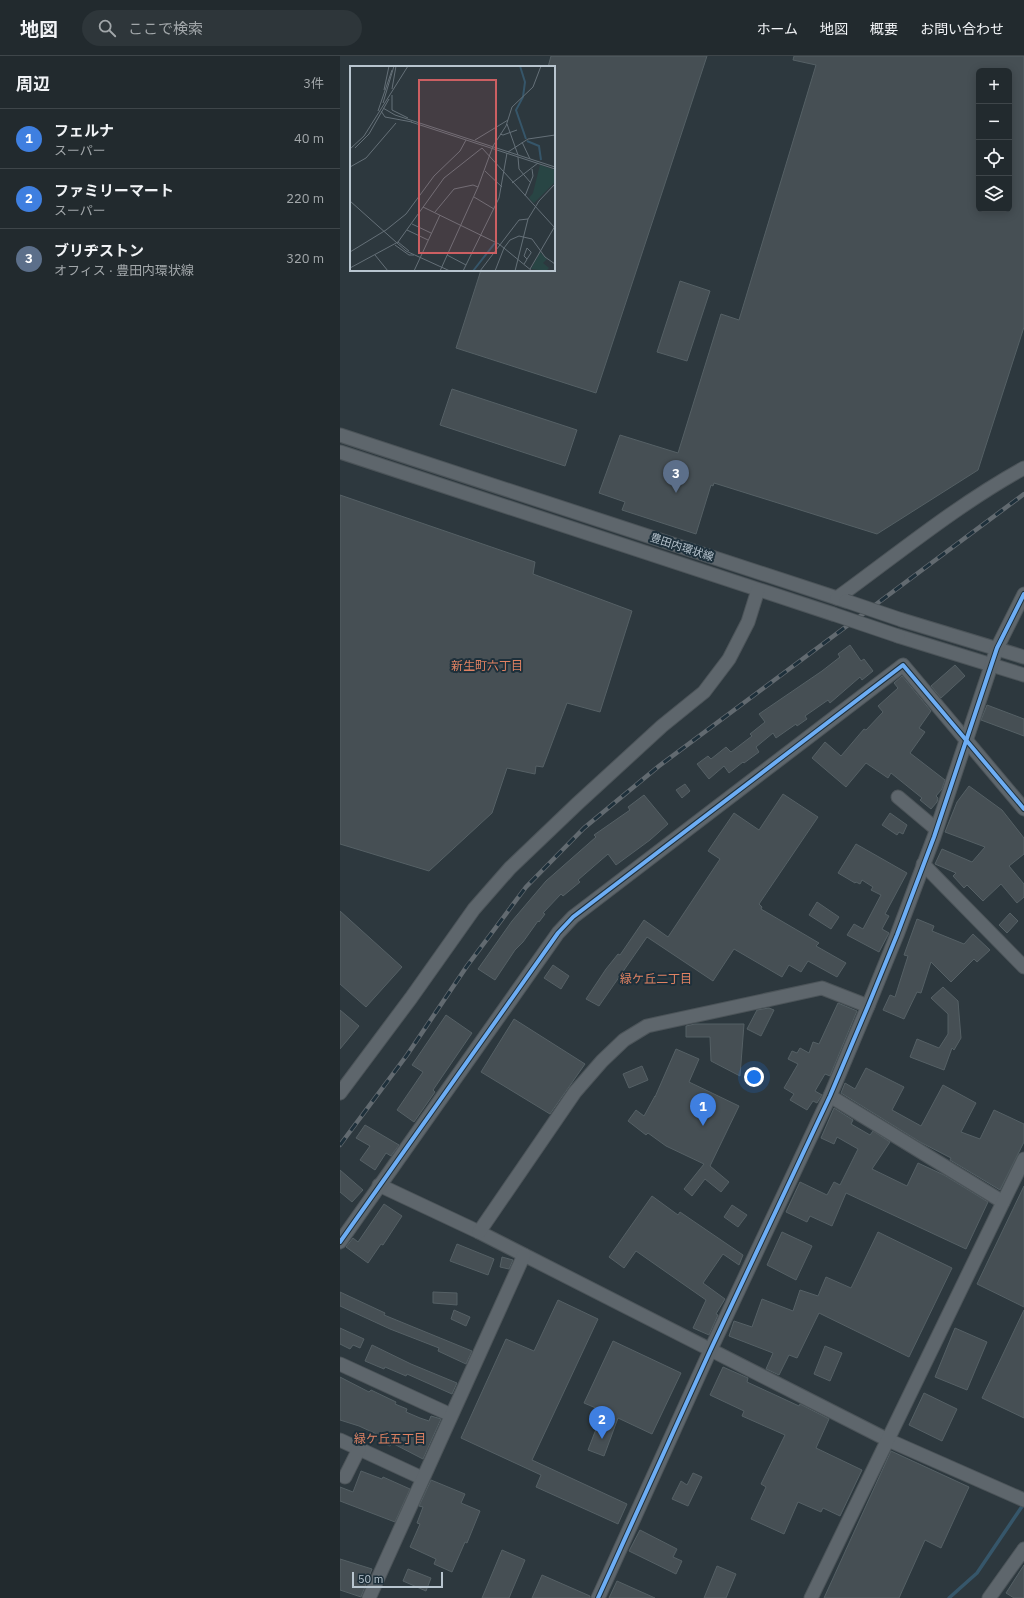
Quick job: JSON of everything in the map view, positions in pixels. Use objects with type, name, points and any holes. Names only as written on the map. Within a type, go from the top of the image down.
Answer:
[{"type":"street","name":"豊田内環状線","points":[[340,435],[902,620],[1024,657]]},
{"type":"street","name":"豊田内環状線","points":[[340,452],[898,636],[1024,675]]},
{"type":"street","points":[[842,599],[929,529],[988,489],[1024,468]]},
{"type":"street","points":[[340,1093],[411,998],[474,909],[510,868],[662,726],[704,692],[730,659],[748,622],[758,590]]},
{"type":"street","points":[[598,1598],[710,1351],[830,1096],[898,935],[936,829],[997,648],[1024,594]]},
{"type":"street","points":[[340,1242],[558,933],[573,917],[903,665],[967,739],[1024,809]]},
{"type":"street","points":[[898,797],[936,829]]},
{"type":"street","points":[[923,864],[1024,967]]},
{"type":"street","points":[[479,1232],[575,1092],[602,1061],[624,1040],[647,1026],[822,988],[868,1006]]},
{"type":"street","points":[[830,1096],[1004,1202]]},
{"type":"street","points":[[811,1598],[1024,1159]]},
{"type":"street","points":[[380,1185],[479,1232],[710,1351],[888,1440],[1024,1500]]},
{"type":"street","points":[[369,1598],[524,1255]]},
{"type":"street","points":[[340,1364],[451,1415]]},
{"type":"street","points":[[340,1440],[422,1478]]},
{"type":"street","points":[[345,1477],[359,1449]]},
{"type":"street","points":[[990,1598],[1024,1549]]},
{"type":"building","points":[[551,56],[707,56],[596,393],[456,348],[481,271],[555,271],[555,66],[548,66]]},
{"type":"building","points":[[794,56],[1024,56],[1024,327],[978,470],[877,534],[714,483],[713,486],[711,485],[696,534],[622,510],[625,502],[599,493],[620,435],[678,453],[721,314],[739,320],[816,65],[793,60]]},
{"type":"building","points":[[680,281],[710,291],[687,361],[657,352]]},
{"type":"building","points":[[452,389],[577,430],[565,466],[440,425]]},
{"type":"building","points":[[340,495],[535,562],[533,574],[632,611],[600,712],[567,703],[543,767],[536,766],[535,774],[507,768],[492,813],[429,871],[340,844]]},
{"type":"building","points":[[850,645],[861,661],[864,659],[873,671],[862,680],[860,677],[830,703],[828,700],[805,716],[807,719],[797,726],[796,724],[776,738],[773,733],[756,747],[759,752],[729,773],[724,766],[709,779],[697,764],[708,756],[711,759],[726,747],[731,752],[752,736],[750,734],[765,722],[759,714],[822,671],[840,657],[838,654]]},
{"type":"building","points":[[955,665],[965,676],[941,698],[931,686]]},
{"type":"building","points":[[902,676],[931,711],[919,728],[925,732],[910,753],[945,780],[942,789],[936,796],[938,798],[937,802],[931,809],[920,800],[922,798],[891,773],[888,778],[866,763],[846,787],[812,758],[825,742],[841,756],[864,729],[866,730],[883,712],[878,706],[898,688],[894,683]]},
{"type":"building","points":[[987,705],[1024,719],[1024,736],[981,720]]},
{"type":"building","points":[[685,784],[690,791],[682,798],[676,790]]},
{"type":"building","points":[[969,786],[1002,810],[1024,838],[1024,854],[1009,866],[1024,884],[1024,897],[1017,903],[1001,884],[983,901],[967,885],[964,888],[953,876],[956,873],[935,864],[942,849],[972,862],[985,847],[945,832],[957,802]]},
{"type":"building","points":[[783,794],[818,817],[759,904],[762,907],[761,909],[819,943],[816,946],[846,963],[837,977],[808,961],[801,972],[789,965],[782,977],[734,949],[713,981],[647,937],[599,1006],[586,999],[606,969],[618,954],[620,955],[644,920],[668,937],[720,859],[708,851],[734,813],[759,830]]},
{"type":"building","points":[[644,795],[668,824],[650,840],[616,865],[608,854],[578,880],[580,882],[563,896],[561,894],[543,913],[545,914],[515,950],[495,980],[478,969],[512,921],[546,881],[596,837],[594,835],[630,810],[628,807]]},
{"type":"building","points":[[890,813],[907,825],[903,834],[899,832],[897,835],[882,825]]},
{"type":"building","points":[[856,844],[907,873],[885,914],[889,916],[882,929],[889,933],[879,952],[847,935],[854,924],[863,929],[881,895],[871,890],[873,887],[862,880],[860,884],[855,883],[838,873]]},
{"type":"building","points":[[817,902],[839,917],[831,929],[809,915]]},
{"type":"building","points":[[340,911],[402,967],[366,1007],[340,984]]},
{"type":"building","points":[[1010,913],[1018,921],[1007,933],[999,925]]},
{"type":"building","points":[[917,919],[934,926],[932,931],[964,944],[973,934],[990,950],[977,962],[974,959],[951,982],[931,962],[921,993],[917,992],[904,1019],[883,1010],[890,995],[895,997],[908,956],[904,955]]},
{"type":"building","points":[[553,965],[569,976],[561,989],[544,978]]},
{"type":"building","points":[[943,987],[958,1001],[961,1038],[954,1050],[952,1048],[944,1070],[910,1057],[917,1039],[939,1048],[948,1034],[948,1014],[931,998]]},
{"type":"building","points":[[838,1003],[857,1011],[830,1076],[825,1074],[815,1091],[822,1095],[817,1103],[813,1101],[807,1110],[790,1100],[794,1094],[784,1088],[798,1064],[788,1059],[792,1051],[797,1053],[800,1048],[809,1053],[813,1042],[819,1044]]},
{"type":"building","points":[[769,1008],[774,1010],[761,1036],[747,1029],[757,1010]]},
{"type":"building","points":[[340,1010],[359,1026],[340,1049]]},
{"type":"building","points":[[446,1015],[472,1033],[433,1090],[435,1092],[414,1122],[397,1110],[423,1072],[412,1065]]},
{"type":"building","points":[[514,1019],[585,1064],[550,1114],[481,1072]]},
{"type":"building","points":[[695,1024],[744,1024],[740,1076],[711,1061],[710,1037],[686,1037],[686,1026]]},
{"type":"building","points":[[676,1049],[699,1059],[689,1082],[739,1106],[710,1166],[729,1182],[721,1192],[705,1179],[692,1196],[684,1189],[704,1164],[666,1146],[648,1133],[646,1135],[628,1121],[636,1110],[644,1116],[655,1097]]},
{"type":"building","points":[[642,1066],[648,1080],[629,1088],[623,1074]]},
{"type":"building","points":[[866,1068],[904,1087],[892,1110],[921,1126],[943,1085],[976,1103],[961,1132],[980,1139],[994,1110],[1024,1124],[1024,1142],[1000,1190],[950,1160],[951,1158],[920,1142],[841,1093],[845,1083],[855,1089]]},
{"type":"building","points":[[834,1108],[853,1120],[851,1124],[870,1135],[873,1131],[890,1142],[872,1169],[907,1186],[918,1163],[944,1175],[988,1202],[966,1249],[846,1193],[832,1226],[810,1216],[807,1222],[786,1212],[800,1182],[827,1195],[834,1182],[840,1185],[858,1149],[837,1137],[834,1144],[821,1138]]},
{"type":"building","points":[[365,1125],[399,1145],[391,1156],[386,1153],[375,1170],[360,1160],[370,1146],[356,1138]]},
{"type":"building","points":[[340,1170],[363,1190],[352,1202],[340,1192]]},
{"type":"building","points":[[1024,1186],[1024,1307],[977,1284]]},
{"type":"building","points":[[652,1196],[678,1215],[680,1212],[743,1255],[739,1265],[723,1254],[703,1283],[725,1299],[716,1314],[718,1315],[709,1335],[693,1328],[706,1300],[636,1251],[624,1268],[609,1257]]},
{"type":"building","points":[[384,1204],[402,1216],[383,1245],[381,1244],[368,1263],[346,1247],[353,1238],[358,1242]]},
{"type":"building","points":[[732,1205],[747,1215],[738,1227],[724,1217]]},
{"type":"building","points":[[782,1232],[812,1246],[796,1280],[767,1265]]},
{"type":"building","points":[[878,1232],[952,1268],[909,1357],[819,1313],[797,1358],[789,1355],[779,1375],[766,1369],[773,1353],[729,1336],[734,1321],[752,1327],[762,1299],[793,1311],[800,1290],[818,1296],[826,1277],[851,1288]]},
{"type":"building","points":[[457,1244],[494,1259],[488,1275],[450,1261]]},
{"type":"building","points":[[502,1257],[513,1260],[509,1269],[500,1267]]},
{"type":"building","points":[[340,1292],[385,1313],[384,1315],[472,1351],[466,1364],[438,1351],[439,1348],[390,1329],[340,1306]]},
{"type":"building","points":[[433,1292],[457,1293],[457,1305],[433,1303]]},
{"type":"building","points":[[558,1300],[598,1319],[532,1460],[627,1504],[618,1524],[536,1487],[541,1475],[461,1438],[506,1339],[534,1351]]},
{"type":"building","points":[[454,1310],[470,1317],[466,1326],[451,1319]]},
{"type":"building","points":[[1024,1310],[1024,1418],[982,1398]]},
{"type":"building","points":[[340,1328],[364,1339],[360,1348],[353,1345],[350,1349],[340,1344]]},
{"type":"building","points":[[955,1328],[987,1342],[967,1390],[935,1377]]},
{"type":"building","points":[[613,1341],[681,1373],[652,1434],[618,1418],[604,1456],[588,1450],[603,1411],[584,1403]]},
{"type":"building","points":[[372,1345],[411,1364],[457,1383],[452,1394],[407,1374],[406,1376],[385,1367],[384,1369],[365,1361]]},
{"type":"building","points":[[825,1346],[842,1353],[830,1381],[814,1374]]},
{"type":"building","points":[[723,1367],[748,1378],[747,1382],[799,1406],[800,1404],[829,1419],[816,1448],[862,1470],[840,1516],[823,1508],[821,1512],[798,1502],[784,1534],[751,1519],[766,1487],[761,1484],[785,1435],[742,1416],[744,1411],[710,1395]]},
{"type":"building","points":[[340,1377],[369,1392],[371,1390],[396,1402],[395,1404],[407,1409],[406,1412],[420,1418],[429,1421],[431,1416],[441,1419],[423,1459],[392,1443],[390,1446],[380,1442],[383,1437],[359,1426],[340,1420]]},
{"type":"building","points":[[924,1393],[957,1409],[942,1441],[909,1425]]},
{"type":"building","points":[[891,1451],[969,1487],[941,1548],[925,1540],[899,1598],[824,1598]]},
{"type":"building","points":[[361,1471],[382,1479],[383,1477],[410,1489],[395,1522],[340,1501],[340,1487],[353,1492]]},
{"type":"building","points":[[693,1473],[702,1477],[688,1506],[672,1499],[681,1481],[687,1485]]},
{"type":"building","points":[[431,1480],[465,1494],[461,1503],[480,1511],[467,1543],[465,1542],[452,1572],[434,1564],[436,1559],[410,1547],[420,1524],[417,1523],[423,1507],[419,1506]]},
{"type":"building","points":[[640,1530],[677,1549],[673,1557],[682,1561],[676,1574],[629,1551]]},
{"type":"building","points":[[502,1550],[525,1560],[509,1598],[482,1598]]},
{"type":"building","points":[[340,1559],[372,1569],[361,1597],[340,1590]]},
{"type":"building","points":[[1024,1565],[1024,1598],[1014,1598],[1006,1593]]},
{"type":"building","points":[[717,1566],[736,1574],[726,1598],[704,1598]]},
{"type":"building","points":[[408,1569],[431,1578],[426,1591],[403,1581]]},
{"type":"building","points":[[542,1575],[590,1596],[590,1598],[532,1598]]},
{"type":"building","points":[[617,1581],[655,1598],[609,1598]]},
{"type":"waterway","points":[[949,1598],[977,1573],[1023,1505]]},
{"type":"railway","points":[[340,1145],[407,1055],[467,966],[526,887],[584,828],[659,766],[1024,494]]},
{"type":"cycle path","points":[[598,1598],[710,1351],[830,1096],[897,935],[934,837],[997,648],[1024,594]]},
{"type":"cycle path","points":[[340,1242],[558,933],[573,917],[903,665],[1024,809]]},
{"type":"place","name":"ブリヂストン","points":[[676,493]]},
{"type":"place","name":"フェルナ","points":[[703,1126]]},
{"type":"place","name":"ファミリーマート","points":[[602,1439]]},
{"type":"district","name":"新生町六丁目","points":[[487,666]]},
{"type":"district","name":"緑ケ丘二丁目","points":[[656,979]]},
{"type":"district","name":"緑ケ丘五丁目","points":[[390,1439]]}]
